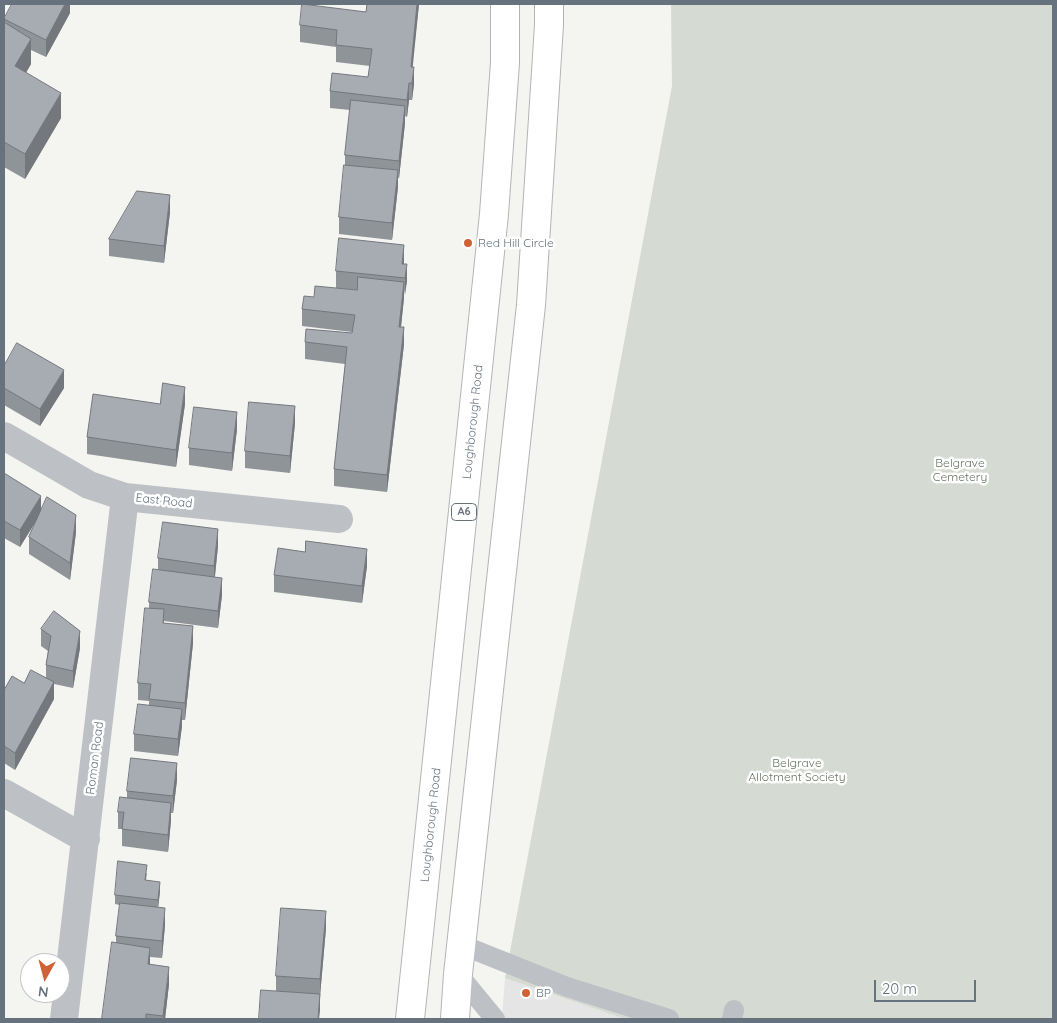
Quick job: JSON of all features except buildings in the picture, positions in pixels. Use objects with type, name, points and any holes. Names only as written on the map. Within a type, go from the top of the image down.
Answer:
[{"type":"highway","name":"Loughborough Road","points":[[410,1019],[494,214],[504,63],[505,4]]},
{"type":"highway","points":[[455,1019],[458,974],[531,305],[549,4]]},
{"type":"street","name":"East Road","points":[[4,436],[89,485],[125,497],[339,519]]},
{"type":"street","name":"Roman Road","points":[[64,1019],[125,497]]},
{"type":"street","points":[[4,793],[86,839]]},
{"type":"lane","points":[[462,944],[567,987],[669,1019]]},
{"type":"lane","points":[[458,974],[494,1019]]},
{"type":"shaded area","name":"BP","points":[[505,978],[625,1019],[502,1019]]},
{"type":"green space","name":"Belgrave Allotment Society","points":[[671,4],[1053,4],[1053,1019],[625,1019],[505,978],[672,86]]},
{"type":"place","name":"Red Hill Circle","points":[[468,243]]},
{"type":"place","name":"BP","points":[[526,993]]},
{"type":"park label","name":"Belgrave Cemetery","points":[[960,470]]}]
